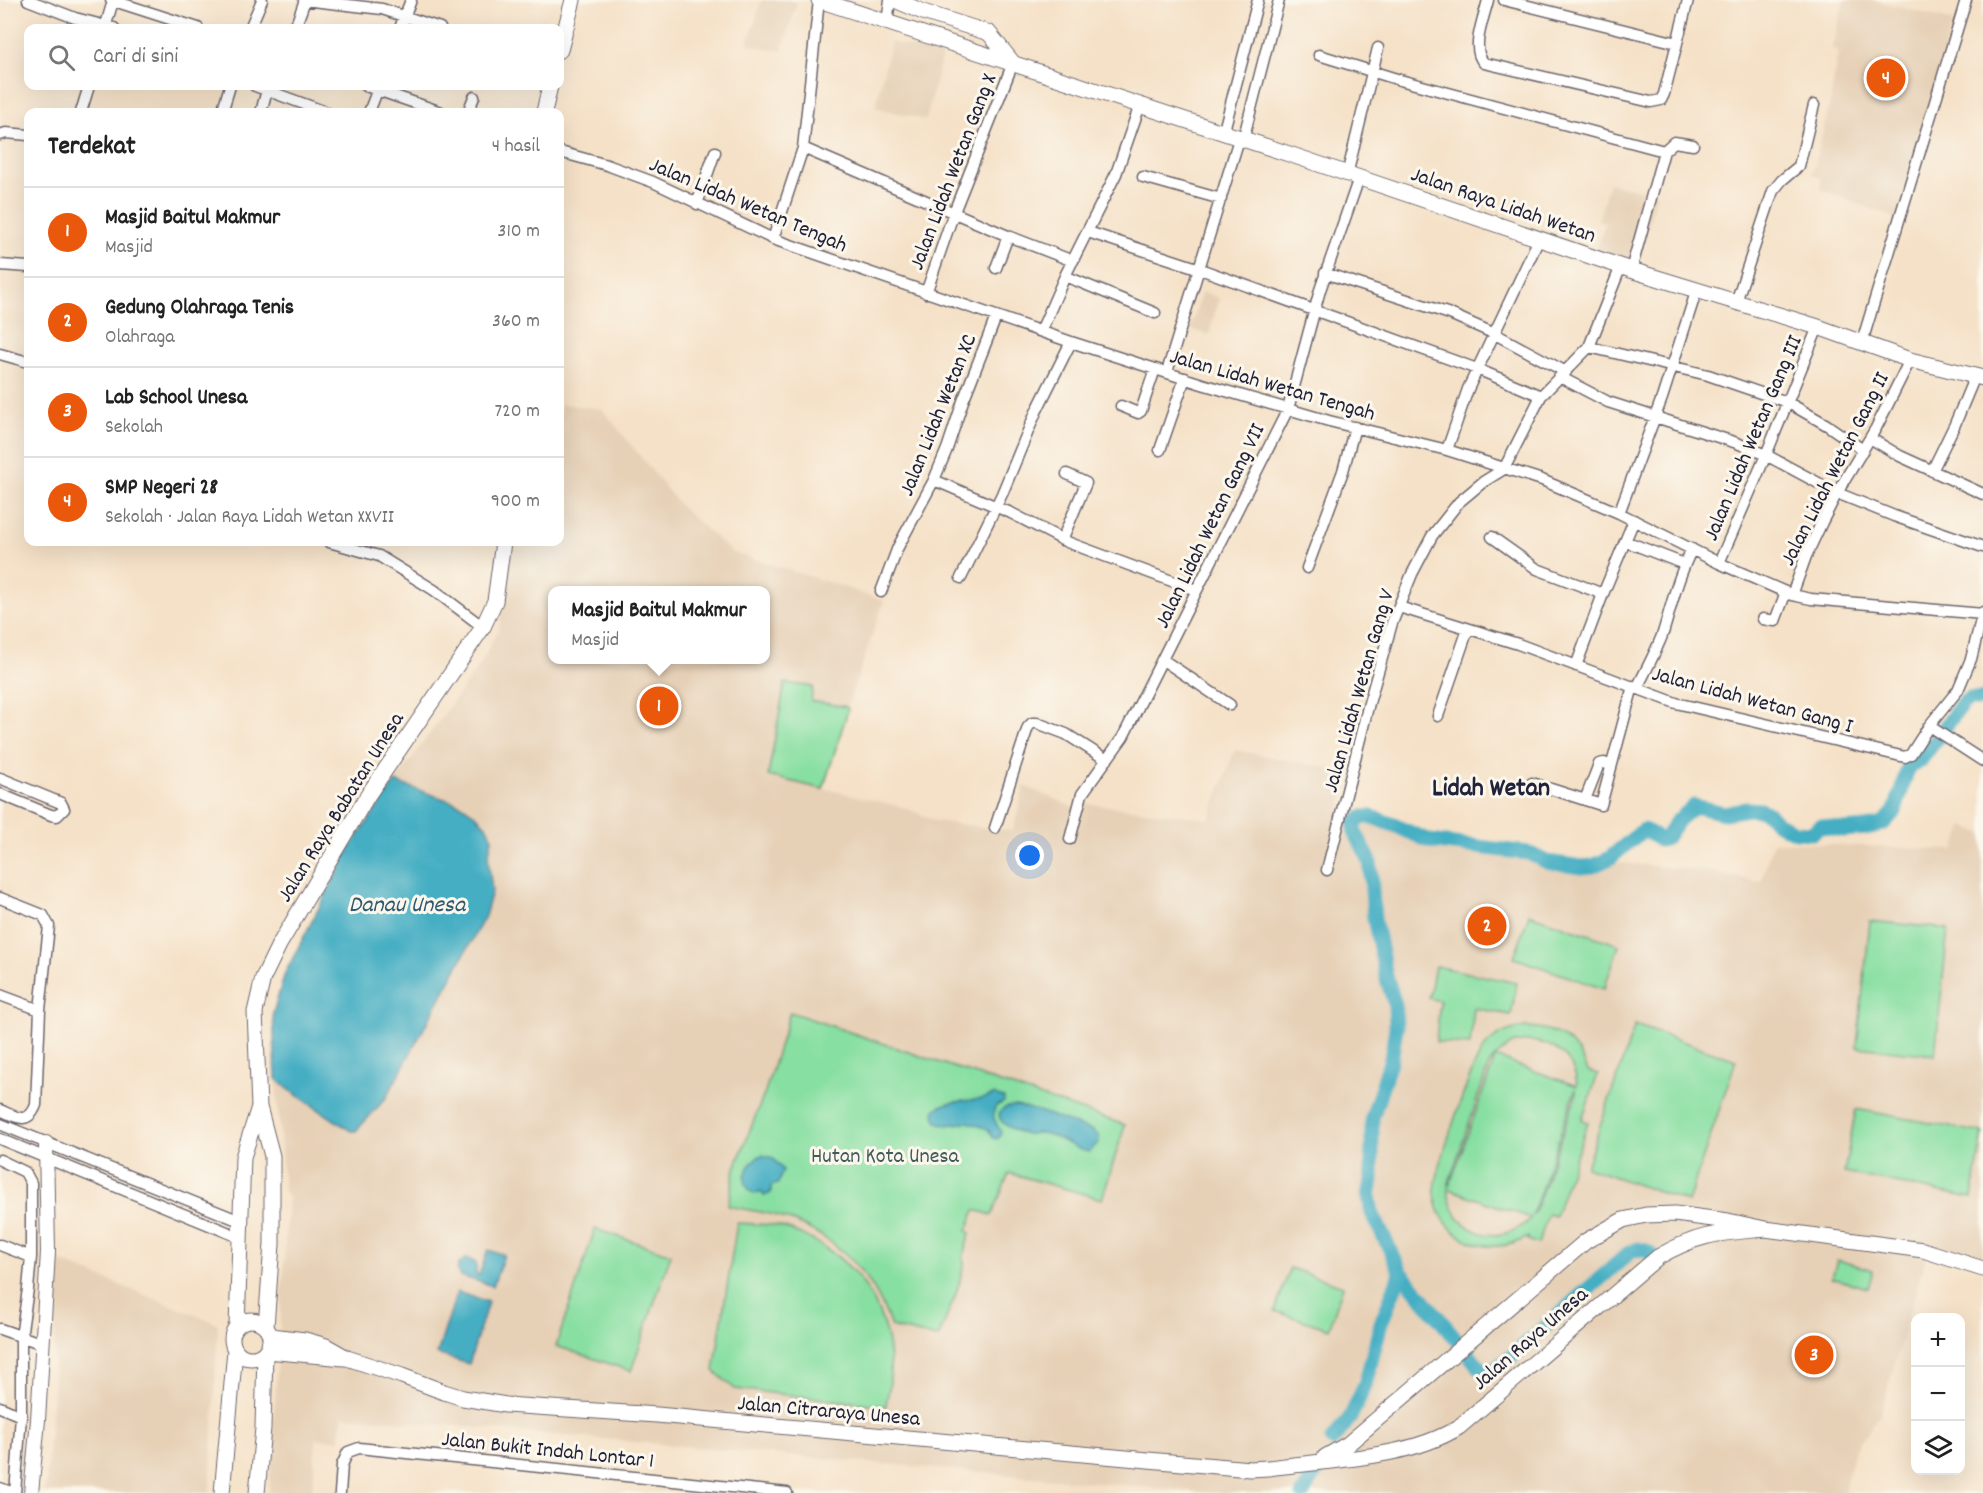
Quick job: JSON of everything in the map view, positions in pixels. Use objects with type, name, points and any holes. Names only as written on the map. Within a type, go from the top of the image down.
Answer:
[{"type":"main road","name":"Jalan Raya Lidah Wetan","points":[[819,0],[841,4],[887,23],[1626,268],[1818,327],[1910,360],[1979,377]]},
{"type":"main road","points":[[895,0],[923,12],[989,33],[1013,63]]},
{"type":"main road","points":[[564,30],[570,1]]},
{"type":"main road","points":[[545,108],[549,90]]},
{"type":"main road","name":"Jalan Raya Babatan Unesa","points":[[259,1107],[255,1012],[264,978],[279,945],[368,795],[483,627],[495,601],[502,546]]},
{"type":"main road","points":[[257,1493],[263,1428],[272,1244],[272,1156],[259,1107]]},
{"type":"main road","points":[[222,1493],[236,1350],[232,1335],[237,1321],[243,1157],[259,1107]]},
{"type":"main road","points":[[243,1157],[256,1147],[264,1147],[272,1156]]},
{"type":"main road","points":[[1675,1214],[1684,1227],[1686,1242]]},
{"type":"main road","name":"Jalan Raya Unesa","points":[[1314,1462],[1339,1450],[1365,1429],[1586,1241],[1602,1230],[1636,1216],[1675,1214],[1728,1221],[1765,1229],[1923,1250],[1983,1269]]},
{"type":"main road","name":"Jalan Raya Unesa","points":[[1314,1462],[1378,1454],[1429,1443],[1460,1427],[1658,1257],[1686,1242],[1709,1234],[1765,1229]]},
{"type":"main road","points":[[237,1321],[255,1320],[267,1337]]},
{"type":"main road","points":[[236,1350],[244,1357],[260,1356],[267,1337]]},
{"type":"main road","name":"Jalan Citraraya Unesa","points":[[267,1337],[326,1346],[347,1358],[463,1398],[506,1405],[657,1415],[1250,1469],[1314,1462]]},
{"type":"main road","points":[[1365,1429],[1363,1434],[1365,1445],[1373,1453],[1378,1454]]},
{"type":"street","points":[[28,0],[95,24]]},
{"type":"street","points":[[109,24],[112,0],[186,24]]},
{"type":"street","points":[[252,24],[262,0]]},
{"type":"street","points":[[296,24],[305,0],[382,9],[428,24]]},
{"type":"street","points":[[402,24],[411,0]]},
{"type":"street","points":[[773,239],[802,148],[819,0]]},
{"type":"street","points":[[887,23],[890,0]]},
{"type":"street","points":[[1223,134],[1258,0]]},
{"type":"street","points":[[1167,372],[1250,112],[1279,0]]},
{"type":"street","points":[[1488,0],[1477,49],[1479,58],[1484,63],[1651,102],[1661,99],[1664,94],[1688,0]]},
{"type":"street","points":[[1504,0],[1677,43]]},
{"type":"street","points":[[1862,342],[1966,0]]},
{"type":"street","name":"Jalan Lidah Wetan Gang VII","points":[[1070,839],[1082,794],[1123,737],[1184,620],[1196,590],[1288,409],[1353,177],[1377,48]]},
{"type":"street","points":[[1319,55],[1371,72],[1664,151]]},
{"type":"street","name":"Jalan Lidah Wetan Gang X","points":[[926,293],[954,212],[1013,63]]},
{"type":"street","points":[[82,108],[88,90]]},
{"type":"street","points":[[223,108],[229,90]]},
{"type":"street","points":[[262,108],[267,90],[315,108]]},
{"type":"street","points":[[371,108],[378,90]]},
{"type":"street","points":[[386,90],[431,108]]},
{"type":"street","points":[[470,108],[474,97]]},
{"type":"street","points":[[1041,331],[1065,276],[1116,174],[1140,105]]},
{"type":"street","points":[[1736,302],[1773,192],[1782,180],[1799,166],[1814,105]]},
{"type":"street","points":[[1230,106],[1250,112]]},
{"type":"street","points":[[0,135],[6,133],[24,135]]},
{"type":"street","points":[[1504,469],[1540,396],[1588,347],[1626,268],[1664,151],[1671,142],[1693,146]]},
{"type":"street","points":[[802,148],[1008,236],[1073,261]]},
{"type":"street","points":[[697,204],[715,152]]},
{"type":"street","name":"Jalan Lidah Wetan Tengah","points":[[564,153],[608,165],[653,182],[773,239],[996,317],[1155,369],[1288,409],[1447,450],[1542,480],[1619,513],[1719,563],[1789,594],[1811,599],[1983,613]]},
{"type":"street","points":[[1143,177],[1221,199]]},
{"type":"street","points":[[1088,232],[1200,269],[1477,369],[1540,396]]},
{"type":"street","points":[[996,268],[1008,236]]},
{"type":"street","points":[[1447,450],[1468,389],[1539,239]]},
{"type":"street","points":[[0,265],[24,267]]},
{"type":"street","points":[[1325,273],[1450,314],[1495,334],[1608,402],[1737,443],[1766,455],[1837,493],[1983,547]]},
{"type":"street","points":[[1065,276],[1155,313]]},
{"type":"street","points":[[1619,513],[1655,418],[1697,289]]},
{"type":"street","name":"Jalan Lidah Wetan XC","points":[[882,592],[898,548],[934,480],[996,317]]},
{"type":"street","name":"Jalan Lidah Wetan Gang III","points":[[1719,563],[1818,327]]},
{"type":"street","points":[[961,578],[1036,412],[1071,342]]},
{"type":"street","points":[[1588,347],[1707,375],[1787,402],[1827,425],[1863,450]]},
{"type":"street","points":[[0,354],[24,361]]},
{"type":"street","name":"Jalan Lidah Wetan Gang II","points":[[1763,619],[1775,621],[1837,493],[1870,438],[1910,360]]},
{"type":"street","points":[[1121,406],[1141,411],[1155,369]]},
{"type":"street","points":[[1932,471],[1979,377]]},
{"type":"street","points":[[1160,450],[1185,378]]},
{"type":"street","points":[[1307,568],[1343,471],[1355,428]]},
{"type":"street","points":[[1870,438],[1900,456],[1983,494]]},
{"type":"street","name":"Jalan Lidah Wetan Gang V","points":[[1327,870],[1369,703],[1392,623],[1412,574],[1432,536],[1459,502],[1483,482],[1504,469]]},
{"type":"street","points":[[1062,540],[1086,483],[1067,474]]},
{"type":"street","points":[[934,480],[1062,540],[1196,590]]},
{"type":"street","points":[[1576,666],[1634,520]]},
{"type":"street","points":[[1492,537],[1537,569],[1603,594]]},
{"type":"street","points":[[1625,541],[1684,564]]},
{"type":"street","points":[[343,546],[379,556],[434,590],[483,627]]},
{"type":"street","points":[[1532,783],[1598,805],[1602,804],[1610,765],[1635,687],[1657,648],[1684,564],[1692,549]]},
{"type":"street","name":"Jalan Lidah Wetan Gang I","points":[[1399,606],[1518,644],[1697,709],[1905,756],[1914,749],[1958,690],[1971,659],[1983,613]]},
{"type":"street","points":[[1438,716],[1468,629]]},
{"type":"street","points":[[1163,660],[1230,705]]},
{"type":"street","points":[[995,828],[1028,727],[1032,723],[1066,734],[1107,760]]},
{"type":"street","points":[[1930,727],[1983,761]]},
{"type":"street","points":[[1585,800],[1599,765],[1604,763],[1610,765]]},
{"type":"street","points":[[0,778],[61,803],[64,809],[57,816],[51,815],[0,794]]},
{"type":"street","points":[[0,898],[43,915],[49,926],[40,1010],[36,1105],[33,1114],[27,1118],[0,1110]]},
{"type":"street","points":[[0,994],[40,1010]]},
{"type":"street","points":[[0,1124],[240,1221]]},
{"type":"street","points":[[0,1139],[239,1237]]},
{"type":"street","points":[[31,1493],[38,1420],[48,1252],[46,1143]]},
{"type":"street","points":[[0,1160],[25,1172],[31,1183],[31,1257],[21,1338],[21,1416],[14,1493],[0,1488]]},
{"type":"street","points":[[0,1245],[31,1257]]},
{"type":"street","points":[[0,1329],[43,1344]]},
{"type":"street","points":[[0,1407],[21,1416]]},
{"type":"street","name":"Jalan Bukit Indah Lontar 1","points":[[340,1493],[342,1465],[348,1452],[359,1448],[787,1493]]},
{"type":"shaded area","points":[[762,0],[788,0],[797,3],[782,51],[747,44]]},
{"type":"shaded area","points":[[1844,0],[1873,0],[1953,21],[1898,219],[1820,189],[1822,179],[1812,174],[1830,104],[1838,51],[1832,48]]},
{"type":"shaded area","points":[[891,42],[942,55],[926,120],[875,107]]},
{"type":"shaded area","points":[[1609,183],[1657,194],[1637,267],[1595,254],[1605,223],[1598,220]]},
{"type":"shaded area","points":[[1202,292],[1219,298],[1209,335],[1190,329]]},
{"type":"shaded area","points":[[564,404],[602,409],[682,508],[733,553],[884,601],[847,707],[811,700],[785,684],[769,776],[906,808],[935,821],[1013,831],[1024,786],[1080,810],[1083,803],[1209,819],[1235,750],[1348,772],[1340,812],[1427,844],[1706,871],[1761,882],[1773,842],[1954,850],[1964,826],[1983,834],[1983,1262],[1930,1243],[1880,1415],[1853,1452],[1844,1493],[1212,1493],[342,1416],[340,1440],[316,1439],[312,1493],[269,1493],[288,1197],[284,1191],[276,1079],[273,1013],[278,992],[285,973],[351,846],[479,666],[499,629],[510,546],[564,546]]},
{"type":"shaded area","points":[[57,1260],[218,1324],[210,1493],[45,1493],[54,1379]]},
{"type":"green space","points":[[785,683],[813,687],[811,701],[847,707],[848,710],[823,789],[768,776]]},
{"type":"green space","points":[[1529,914],[1619,945],[1604,989],[1514,958]]},
{"type":"green space","points":[[1870,921],[1948,929],[1935,1055],[1857,1047]]},
{"type":"green space","points":[[1435,966],[1517,983],[1511,1015],[1474,1008],[1470,1045],[1436,1042],[1440,1001],[1429,998]]},
{"type":"green space","name":"Hutan Kota Unesa","points":[[790,1012],[1125,1125],[1102,1199],[1009,1173],[992,1215],[975,1210],[967,1231],[970,1233],[956,1294],[938,1338],[891,1327],[873,1288],[861,1271],[831,1243],[795,1222],[728,1206],[735,1168],[765,1092]]},
{"type":"green space","points":[[1635,1025],[1736,1060],[1688,1202],[1586,1167]]},
{"type":"green space","points":[[1538,1028],[1557,1034],[1578,1052],[1588,1071],[1598,1074],[1582,1120],[1588,1122],[1555,1216],[1548,1214],[1538,1244],[1528,1240],[1528,1237],[1499,1246],[1484,1245],[1457,1234],[1446,1223],[1439,1210],[1435,1194],[1436,1183],[1454,1120],[1478,1058],[1484,1048],[1494,1039],[1510,1030]],"holes":[[[1527,1041],[1546,1044],[1554,1048],[1567,1059],[1572,1067],[1577,1086],[1495,1057],[1512,1044]],[[1495,1058],[1449,1187],[1449,1182],[1489,1065]],[[1576,1088],[1576,1095],[1532,1216]],[[1448,1189],[1531,1218],[1519,1228],[1492,1235],[1468,1226],[1458,1217],[1451,1204]]]},
{"type":"green space","points":[[1856,1109],[1983,1133],[1972,1198],[1844,1173]]},
{"type":"green space","points":[[737,1223],[778,1226],[796,1232],[824,1247],[854,1272],[875,1304],[887,1340],[890,1386],[886,1406],[735,1389],[714,1371]]},
{"type":"green space","points":[[595,1229],[671,1254],[631,1371],[556,1346]]},
{"type":"green space","points":[[1837,1260],[1873,1270],[1868,1288],[1832,1278]]},
{"type":"green space","points":[[1290,1268],[1343,1286],[1329,1329],[1275,1311]]},
{"type":"water","name":"Danau Unesa","points":[[395,782],[462,805],[487,827],[492,838],[488,858],[492,891],[485,916],[386,1098],[356,1131],[351,1131],[276,1079],[273,1013],[285,973],[351,846]]},
{"type":"water","points":[[994,1095],[1004,1098],[1004,1102],[996,1106],[994,1113],[994,1119],[1001,1132],[1000,1137],[996,1139],[988,1129],[968,1122],[948,1125],[937,1122],[934,1115],[936,1109],[949,1103]]},
{"type":"water","points":[[1016,1106],[1039,1111],[1093,1131],[1099,1136],[1099,1142],[1089,1152],[1049,1134],[1028,1134],[1017,1131],[1006,1125],[999,1117],[1004,1108]]},
{"type":"water","points":[[762,1155],[773,1158],[783,1170],[778,1184],[771,1186],[771,1193],[764,1196],[761,1191],[755,1194],[749,1190],[745,1179],[752,1162]]},
{"type":"water","points":[[488,1250],[504,1255],[493,1286],[458,1273],[458,1265],[466,1258],[476,1263],[476,1274],[479,1275]]},
{"type":"water","points":[[457,1292],[488,1302],[469,1364],[437,1354]]},
{"type":"waterway","points":[[1332,1440],[1350,1418],[1365,1385],[1381,1323],[1401,1272],[1372,1213],[1369,1196],[1372,1181],[1372,1118],[1391,1059],[1396,1028],[1395,1005],[1385,972],[1374,918],[1370,861],[1355,832],[1355,823],[1363,817],[1372,817],[1429,841],[1528,853],[1547,862],[1581,867],[1593,866],[1610,858],[1643,830],[1660,840],[1665,839],[1677,821],[1694,806],[1724,813],[1747,809],[1761,810],[1770,815],[1778,824],[1796,832],[1812,833],[1820,826],[1844,830],[1866,828],[1883,824],[1895,811],[1908,768],[1920,761],[1962,704],[1969,699],[1983,699]]},
{"type":"waterway","points":[[1401,1272],[1479,1367],[1488,1370],[1496,1368],[1511,1357],[1629,1253],[1638,1249],[1654,1256]]},
{"type":"waterway","points":[[1303,1493],[1316,1472]]},
{"type":"place","name":"SMP Negeri 28","points":[[1886,78]]},
{"type":"place","name":"Masjid Baitul Makmur","points":[[659,706]]},
{"type":"place","name":"Gedung Olahraga Tenis","points":[[1487,926]]},
{"type":"place","name":"Lab School Unesa","points":[[1814,1355]]},
{"type":"district","name":"Lidah Wetan","points":[[1491,786]]}]
